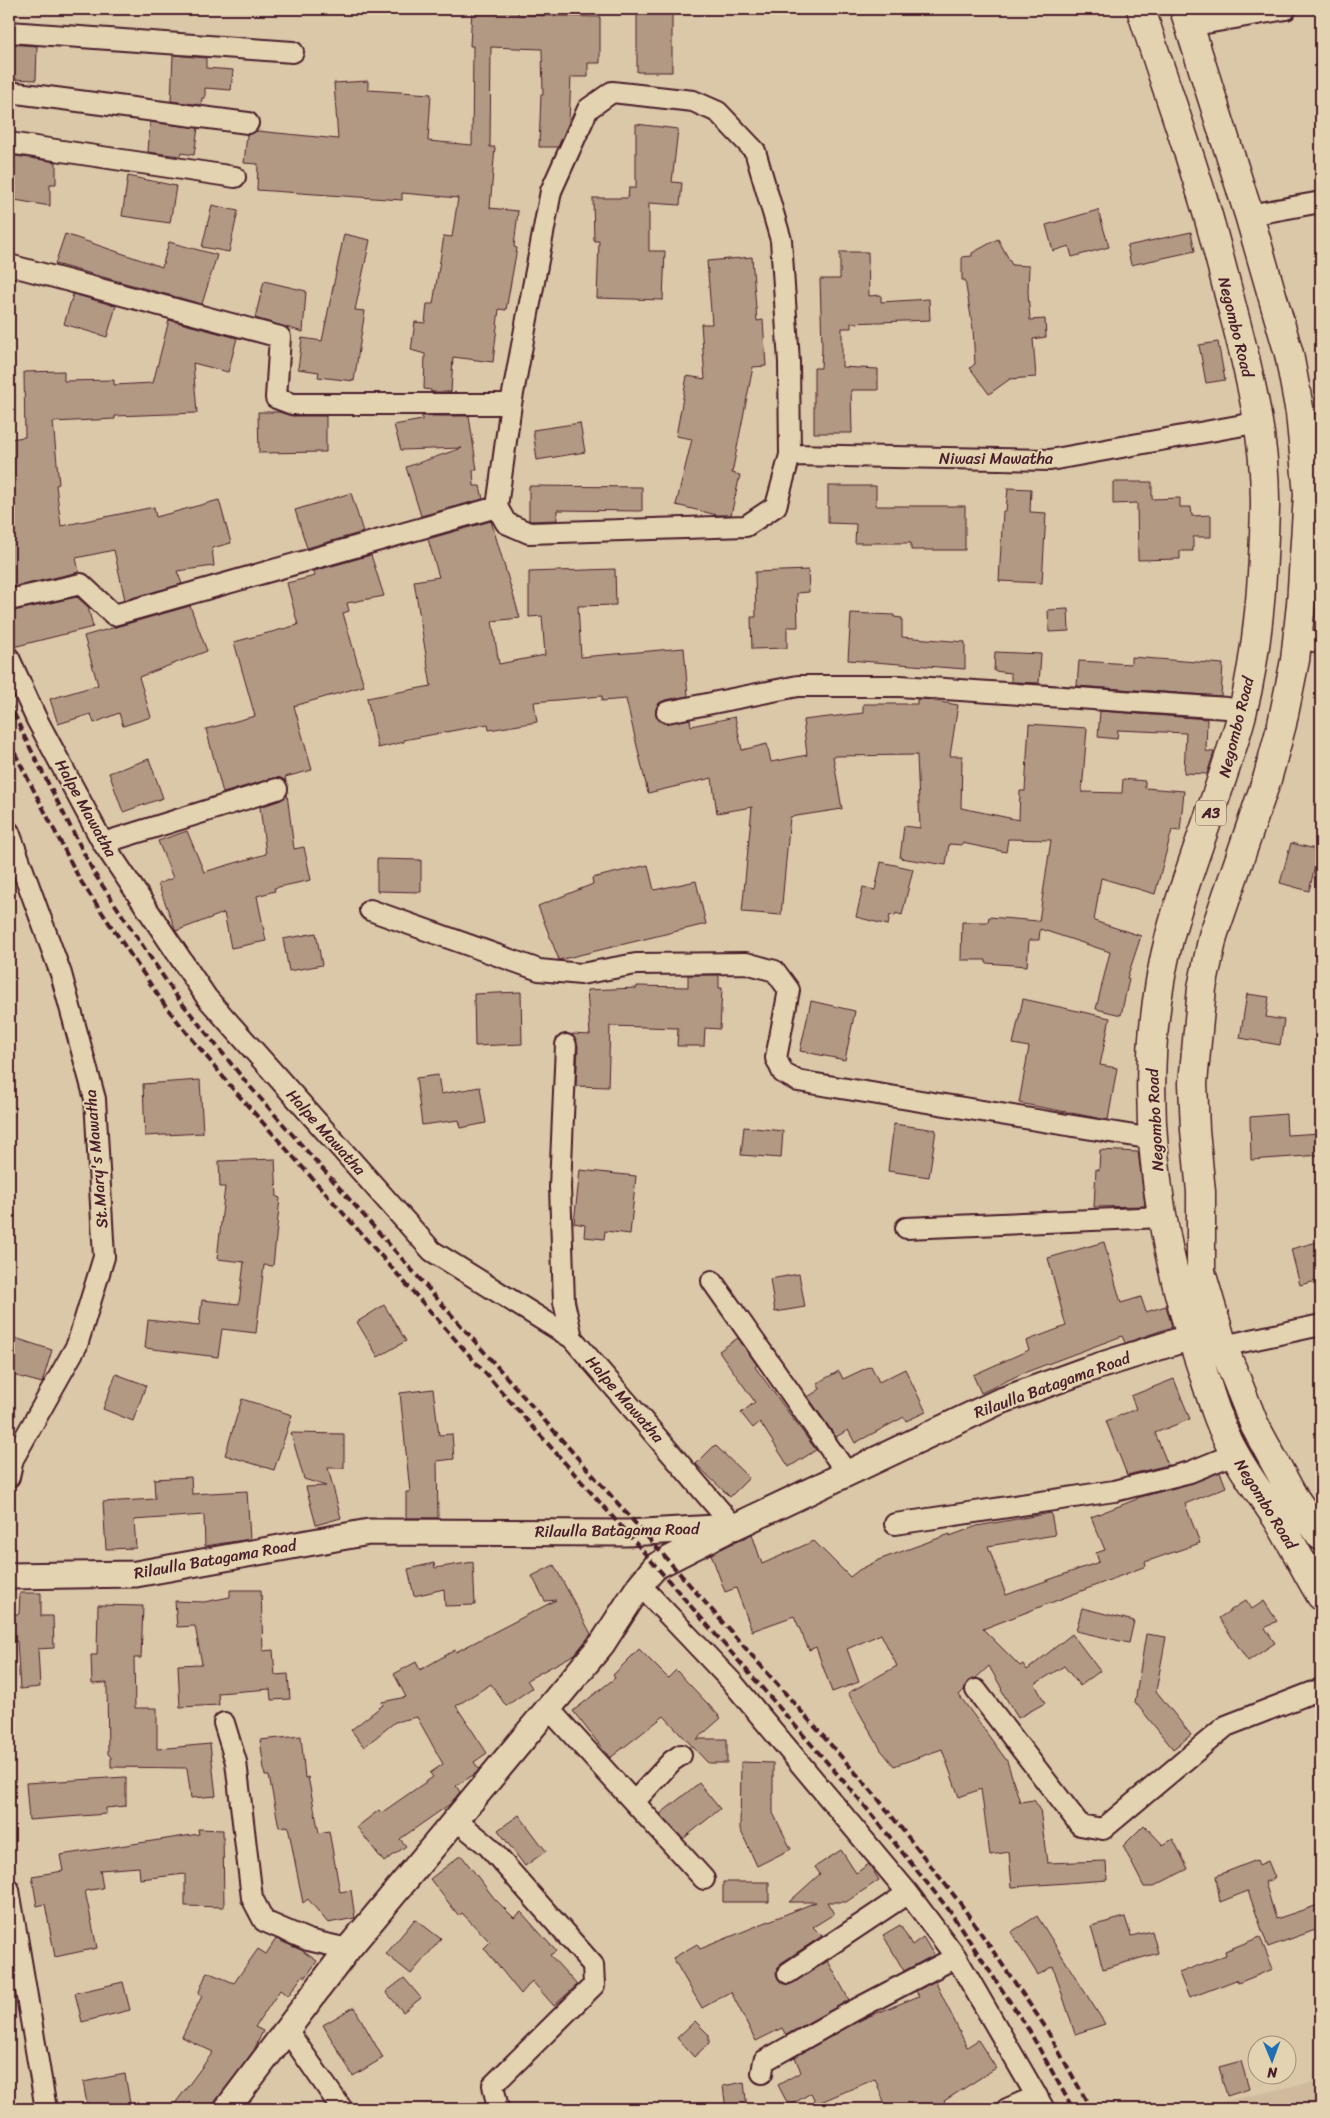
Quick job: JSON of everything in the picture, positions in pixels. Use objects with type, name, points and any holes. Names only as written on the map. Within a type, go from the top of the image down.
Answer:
[{"type":"highway","name":"Negombo Road","points":[[1141,9],[1199,186],[1238,332],[1260,422],[1265,502],[1261,587],[1250,674],[1242,712],[1225,772],[1170,935],[1154,1027],[1151,1079],[1153,1139],[1163,1217],[1174,1277],[1191,1337],[1217,1414],[1234,1454],[1279,1521],[1321,1596]]},
{"type":"highway","name":"Negombo Road","points":[[1186,17],[1249,215],[1289,354],[1315,494],[1305,555],[1309,640],[1282,724],[1268,776],[1213,936],[1202,988],[1193,1083],[1201,1192],[1201,1272],[1223,1346],[1255,1426],[1293,1496],[1321,1536]]},
{"type":"street","points":[[1186,17],[1286,9]]},
{"type":"street","points":[[9,32],[293,52]]},
{"type":"street","points":[[9,92],[248,123]]},
{"type":"street","points":[[612,92],[693,101],[718,112],[755,151],[781,240],[789,362],[790,455],[776,506],[746,526],[529,533],[506,523],[497,507],[511,404],[551,191],[588,109],[612,92]]},
{"type":"street","points":[[9,143],[235,177]]},
{"type":"street","points":[[1249,215],[1321,202]]},
{"type":"street","points":[[9,265],[280,337],[276,398],[292,404],[511,404]]},
{"type":"street","name":"Niwasi Mawatha","points":[[790,455],[1050,460],[1260,422]]},
{"type":"street","points":[[9,600],[81,584],[114,615],[497,507]]},
{"type":"street","name":"Halpe Mawatha","points":[[9,658],[36,718],[103,843],[207,998],[432,1251],[572,1338],[734,1527]]},
{"type":"street","points":[[667,712],[798,686],[881,686],[1217,707],[1242,712]]},
{"type":"street","points":[[103,843],[277,789]]},
{"type":"street","name":"St.Mary's Mawatha","points":[[9,832],[61,974],[95,1100],[104,1257],[77,1346],[13,1459],[9,1477]]},
{"type":"street","points":[[370,910],[539,970],[581,974],[636,964],[746,963],[775,971],[788,990],[776,1058],[783,1073],[798,1081],[1153,1139]]},
{"type":"street","points":[[566,1045],[560,1187],[564,1302],[572,1338]]},
{"type":"street","points":[[906,1228],[1163,1217]]},
{"type":"street","points":[[712,1281],[847,1473]]},
{"type":"street","points":[[1223,1346],[1321,1325]]},
{"type":"street","name":"Rilaulla Batagama Road","points":[[9,1576],[136,1574],[369,1532],[627,1533],[734,1527],[998,1402],[1086,1370],[1191,1337]]},
{"type":"street","points":[[895,1524],[1114,1491],[1190,1472],[1234,1454]]},
{"type":"street","points":[[227,2109],[348,1949],[602,1644],[640,1585],[656,1566],[734,1527]]},
{"type":"street","points":[[640,1585],[732,1682],[908,1893],[956,1957],[1040,2103],[1007,2109]]},
{"type":"street","points":[[976,1690],[1080,1824],[1103,1829],[1226,1726],[1321,1689]]},
{"type":"street","points":[[549,1709],[704,1879]]},
{"type":"street","points":[[224,1724],[236,1762],[252,1898],[264,1921],[308,1940],[348,1949]]},
{"type":"street","points":[[634,1802],[672,1761],[681,1755]]},
{"type":"street","points":[[456,1820],[488,1846],[593,1965],[594,1985],[493,2085],[498,2109]]},
{"type":"street","points":[[9,1890],[17,1984],[46,2109]]},
{"type":"street","points":[[788,1973],[908,1893]]},
{"type":"street","points":[[762,2073],[764,2060],[956,1957]]},
{"type":"street","points":[[287,2030],[342,2109]]},
{"type":"shaded area","points":[[1321,2080],[1321,2109],[1190,2109],[1298,2086]]},
{"type":"building","points":[[472,9],[519,9],[518,15],[600,17],[600,63],[588,63],[588,77],[571,77],[569,122],[558,147],[539,147],[541,95],[543,95],[542,49],[491,47],[490,147],[495,147],[490,208],[518,211],[514,247],[517,248],[506,310],[499,309],[493,362],[453,357],[451,392],[431,392],[431,390],[424,389],[425,354],[411,350],[415,322],[425,323],[427,304],[433,304],[444,236],[452,237],[458,198],[402,193],[402,200],[257,190],[258,164],[244,163],[247,135],[257,131],[338,139],[334,83],[368,81],[368,90],[431,94],[428,141],[472,145],[473,46],[470,46]]},
{"type":"building","points":[[637,12],[672,12],[672,72],[637,72]]},
{"type":"building","points":[[9,44],[37,46],[36,80],[9,79]]},
{"type":"building","points":[[173,55],[206,58],[206,68],[233,70],[231,90],[205,88],[205,98],[202,98],[201,105],[171,101]]},
{"type":"building","points":[[150,122],[198,128],[194,155],[181,153],[180,156],[148,152]]},
{"type":"building","points":[[636,124],[678,129],[672,182],[682,183],[680,205],[649,203],[649,251],[665,251],[663,300],[597,298],[599,241],[594,241],[593,198],[628,198],[629,188],[636,188]]},
{"type":"building","points":[[9,155],[56,162],[56,184],[50,184],[50,206],[9,199]]},
{"type":"building","points":[[128,176],[176,186],[170,223],[122,216]]},
{"type":"building","points":[[212,205],[238,211],[229,252],[202,247]]},
{"type":"building","points":[[1098,210],[1109,247],[1072,257],[1069,246],[1053,251],[1046,225]]},
{"type":"building","points":[[1191,232],[1195,251],[1131,265],[1127,246]]},
{"type":"building","points":[[65,234],[162,267],[169,242],[217,255],[202,304],[55,264]]},
{"type":"building","points":[[344,234],[370,240],[355,310],[365,311],[354,381],[318,377],[319,372],[298,369],[302,338],[322,341]]},
{"type":"building","points":[[998,239],[1012,265],[1029,266],[1030,320],[1045,319],[1046,337],[1033,339],[1036,377],[1010,379],[989,394],[970,368],[975,364],[973,329],[965,280],[962,280],[962,257],[972,256],[972,253]]},
{"type":"building","points":[[840,252],[868,252],[869,296],[881,295],[881,302],[929,299],[930,320],[851,323],[851,328],[842,328],[842,367],[878,369],[878,390],[851,390],[852,433],[814,433],[814,368],[821,368],[822,347],[820,279],[840,279]]},
{"type":"building","points":[[752,257],[757,321],[763,320],[766,366],[753,367],[732,473],[740,475],[731,515],[717,515],[676,505],[692,439],[676,436],[687,376],[705,379],[701,324],[712,324],[707,261]]},
{"type":"building","points":[[264,281],[306,291],[303,332],[255,318]]},
{"type":"building","points":[[73,294],[116,306],[107,337],[64,324]]},
{"type":"building","points":[[169,320],[237,338],[228,372],[193,363],[197,413],[115,416],[115,419],[53,422],[59,484],[56,485],[61,526],[154,507],[156,517],[219,500],[231,543],[212,548],[214,566],[177,571],[182,584],[125,600],[114,550],[76,558],[79,572],[9,588],[9,439],[25,437],[24,372],[64,371],[64,381],[114,380],[114,385],[153,383]]},
{"type":"building","points":[[1218,342],[1225,380],[1206,383],[1199,345]]},
{"type":"building","points":[[258,412],[279,412],[292,416],[326,416],[326,452],[259,453]]},
{"type":"building","points":[[422,416],[469,416],[477,470],[473,470],[474,486],[480,486],[483,499],[421,516],[406,467],[462,448],[401,450],[394,425],[422,420]]},
{"type":"building","points":[[580,423],[585,452],[537,460],[533,430]]},
{"type":"building","points":[[1113,482],[1152,482],[1152,499],[1180,498],[1180,507],[1191,507],[1192,516],[1211,515],[1211,537],[1193,537],[1193,551],[1180,551],[1180,559],[1138,560],[1137,503],[1113,504]]},
{"type":"building","points":[[529,486],[642,487],[642,511],[557,510],[557,520],[531,521],[529,520]]},
{"type":"building","points":[[828,486],[876,486],[876,506],[965,506],[965,550],[911,550],[911,543],[855,543],[856,524],[828,523]]},
{"type":"building","points":[[1008,488],[1031,489],[1030,512],[1046,513],[1042,583],[999,581],[1003,511],[1006,511]]},
{"type":"building","points":[[351,493],[363,532],[307,548],[295,510]]},
{"type":"building","points":[[491,521],[520,618],[492,621],[499,664],[545,655],[542,616],[529,617],[529,572],[615,569],[616,605],[578,606],[581,657],[684,648],[688,696],[665,700],[659,703],[656,715],[663,723],[690,719],[691,726],[735,717],[742,750],[767,744],[771,762],[807,755],[803,720],[863,713],[863,704],[917,704],[917,699],[923,699],[958,705],[950,756],[962,756],[961,808],[1019,820],[1020,791],[1025,791],[1029,724],[1087,728],[1082,792],[1122,793],[1123,779],[1145,781],[1145,788],[1184,791],[1180,831],[1172,830],[1155,894],[1101,878],[1094,921],[1141,936],[1127,978],[1129,979],[1121,1015],[1096,1009],[1110,952],[1040,929],[1039,940],[1029,940],[1027,966],[986,963],[986,960],[961,960],[962,922],[988,922],[989,917],[1039,921],[1051,840],[1008,839],[1006,852],[962,843],[962,845],[949,844],[946,865],[900,858],[904,826],[920,828],[917,755],[833,756],[842,809],[790,817],[781,915],[742,912],[752,807],[717,813],[712,778],[648,793],[626,699],[602,701],[602,696],[534,702],[537,722],[489,730],[488,724],[404,740],[404,742],[378,748],[367,698],[431,686],[414,581],[439,577],[428,539]]},
{"type":"building","points":[[371,555],[384,596],[347,603],[349,611],[343,613],[364,686],[294,706],[312,770],[285,777],[286,781],[280,778],[273,778],[223,793],[206,729],[255,716],[234,642],[298,625],[287,583],[315,576],[314,571]]},
{"type":"building","points":[[808,570],[809,592],[797,593],[798,627],[787,627],[787,648],[752,649],[751,617],[756,617],[755,572]]},
{"type":"building","points":[[77,597],[88,607],[93,627],[13,647],[9,646],[9,612]]},
{"type":"building","points":[[190,606],[207,651],[139,677],[151,717],[123,726],[119,713],[94,723],[91,714],[58,724],[50,699],[98,685],[84,636]]},
{"type":"building","points":[[1068,609],[1069,631],[1049,632],[1048,610]]},
{"type":"building","points":[[851,613],[894,615],[894,617],[902,618],[902,637],[965,642],[965,669],[848,660]]},
{"type":"building","points":[[995,652],[1041,654],[1039,683],[1011,682],[1011,673],[994,671]]},
{"type":"building","points":[[1131,657],[1223,664],[1221,696],[1077,686],[1079,661],[1131,664]]},
{"type":"building","points":[[1100,711],[1207,719],[1206,751],[1214,752],[1207,774],[1184,773],[1186,733],[1118,730],[1117,739],[1098,737]]},
{"type":"building","points":[[149,759],[163,798],[123,812],[109,773]]},
{"type":"building","points":[[287,794],[294,849],[304,847],[311,880],[274,888],[275,891],[257,896],[266,941],[231,948],[224,913],[176,931],[158,884],[173,878],[158,841],[187,831],[204,872],[266,854],[260,807],[281,800]]},
{"type":"building","points":[[1291,843],[1319,850],[1309,891],[1280,883]]},
{"type":"building","points":[[377,859],[421,860],[421,892],[377,891]]},
{"type":"building","points":[[881,862],[913,869],[902,915],[896,913],[895,916],[890,915],[888,925],[856,917],[863,887],[875,890]]},
{"type":"building","points":[[648,865],[654,890],[696,881],[706,924],[559,960],[538,906],[593,884],[592,878]]},
{"type":"building","points":[[316,933],[322,965],[289,971],[283,939]]},
{"type":"building","points":[[688,975],[719,975],[719,988],[722,988],[720,1029],[705,1028],[704,1046],[677,1046],[678,1028],[610,1026],[608,1087],[576,1086],[578,1046],[572,1034],[590,1035],[587,990],[637,988],[637,986],[688,987]]},
{"type":"building","points":[[521,992],[522,1044],[475,1046],[474,994]]},
{"type":"building","points":[[1247,994],[1269,997],[1266,1017],[1284,1020],[1280,1045],[1240,1038]]},
{"type":"building","points":[[1023,999],[1110,1018],[1100,1065],[1117,1068],[1108,1120],[1019,1103],[1029,1047],[1013,1044]]},
{"type":"building","points":[[811,1001],[855,1011],[845,1060],[800,1051]]},
{"type":"building","points":[[438,1075],[441,1094],[480,1087],[486,1123],[461,1128],[459,1120],[422,1125],[416,1078]]},
{"type":"building","points":[[200,1080],[203,1133],[145,1136],[143,1084]]},
{"type":"building","points":[[1286,1114],[1287,1135],[1321,1133],[1321,1155],[1251,1160],[1250,1117]]},
{"type":"building","points":[[894,1124],[936,1130],[929,1177],[888,1171]]},
{"type":"building","points":[[744,1127],[783,1131],[781,1158],[741,1155]]},
{"type":"building","points":[[1100,1150],[1138,1152],[1145,1206],[1094,1207],[1096,1169],[1099,1170]]},
{"type":"building","points":[[275,1159],[277,1197],[280,1198],[273,1266],[264,1265],[256,1333],[222,1329],[218,1357],[145,1348],[148,1320],[199,1326],[202,1300],[239,1304],[244,1262],[217,1259],[225,1187],[220,1187],[219,1161]]},
{"type":"building","points":[[580,1170],[636,1176],[630,1234],[605,1231],[604,1239],[584,1237],[585,1225],[574,1223]]},
{"type":"building","points":[[1321,1241],[1321,1280],[1300,1285],[1291,1249]]},
{"type":"building","points":[[1104,1242],[1121,1303],[1141,1297],[1146,1312],[1166,1306],[1172,1327],[1125,1343],[1122,1336],[1021,1374],[981,1393],[973,1375],[1029,1350],[1026,1341],[1066,1326],[1048,1258]]},
{"type":"building","points":[[799,1274],[805,1307],[775,1312],[770,1279]]},
{"type":"building","points":[[384,1305],[406,1341],[378,1357],[357,1322]]},
{"type":"building","points":[[15,1338],[52,1350],[42,1383],[9,1374],[9,1360]]},
{"type":"building","points":[[738,1338],[757,1365],[755,1367],[816,1450],[789,1467],[760,1422],[753,1428],[741,1413],[755,1402],[719,1351]]},
{"type":"building","points":[[871,1366],[879,1382],[905,1369],[926,1412],[906,1421],[904,1417],[855,1443],[848,1430],[836,1437],[808,1397],[820,1389],[817,1383],[839,1371],[843,1379]]},
{"type":"building","points":[[116,1374],[146,1385],[133,1421],[103,1409]]},
{"type":"building","points":[[1174,1379],[1190,1419],[1155,1433],[1168,1465],[1127,1475],[1106,1421],[1136,1409],[1131,1396]]},
{"type":"building","points":[[433,1389],[439,1435],[452,1434],[454,1459],[437,1461],[438,1518],[406,1518],[406,1492],[410,1492],[400,1393]]},
{"type":"building","points":[[242,1399],[292,1415],[274,1470],[225,1455]]},
{"type":"building","points":[[291,1433],[344,1434],[344,1468],[328,1468],[341,1518],[316,1525],[306,1487],[326,1486],[304,1479]]},
{"type":"building","points":[[715,1445],[749,1478],[730,1497],[696,1464]]},
{"type":"building","points":[[1220,1472],[1226,1487],[1185,1504],[1200,1543],[1145,1562],[1146,1566],[983,1629],[1020,1666],[1023,1664],[1027,1670],[1072,1634],[1100,1671],[1080,1686],[1064,1666],[1035,1684],[1045,1703],[1018,1718],[989,1666],[976,1678],[968,1681],[964,1690],[959,1695],[1007,1761],[1020,1802],[1034,1800],[1040,1809],[1047,1863],[1106,1861],[1107,1880],[1012,1887],[1009,1852],[990,1855],[981,1789],[959,1797],[942,1749],[894,1766],[881,1750],[848,1693],[897,1666],[881,1634],[847,1649],[859,1682],[832,1692],[816,1647],[809,1650],[794,1616],[752,1631],[736,1588],[725,1592],[711,1554],[752,1534],[762,1564],[814,1541],[850,1577],[859,1570],[881,1559],[950,1534],[950,1536],[977,1526],[1051,1513],[1055,1535],[988,1546],[1006,1595],[1099,1562],[1096,1553],[1105,1550],[1091,1517],[1137,1498],[1193,1483]]},
{"type":"building","points":[[191,1477],[192,1494],[247,1491],[250,1539],[205,1546],[204,1515],[134,1520],[136,1548],[106,1549],[103,1502],[155,1499],[154,1479]]},
{"type":"building","points":[[473,1562],[475,1605],[445,1606],[444,1589],[414,1596],[408,1569],[434,1563],[435,1568]]},
{"type":"building","points":[[554,1565],[591,1634],[575,1654],[527,1680],[532,1688],[506,1706],[491,1684],[456,1706],[487,1753],[474,1762],[479,1769],[476,1773],[456,1786],[460,1792],[450,1804],[400,1839],[406,1846],[384,1862],[357,1827],[379,1810],[381,1813],[433,1777],[430,1773],[443,1764],[417,1717],[395,1722],[364,1747],[351,1730],[383,1705],[382,1702],[406,1697],[394,1674],[416,1662],[420,1670],[455,1650],[456,1652],[556,1600],[545,1601],[532,1576]]},
{"type":"building","points":[[230,1590],[261,1590],[263,1651],[273,1650],[275,1675],[288,1674],[290,1699],[271,1700],[270,1689],[218,1693],[219,1705],[180,1707],[178,1665],[202,1664],[195,1626],[177,1627],[175,1601],[204,1602],[230,1597]]},
{"type":"building","points":[[20,1593],[41,1593],[41,1616],[53,1616],[54,1648],[38,1649],[40,1687],[20,1689],[17,1641],[9,1642],[9,1614],[19,1614]]},
{"type":"building","points":[[1246,1600],[1252,1609],[1264,1601],[1277,1621],[1265,1628],[1275,1643],[1248,1661],[1219,1618]]},
{"type":"building","points":[[98,1605],[143,1606],[141,1658],[134,1658],[135,1708],[157,1708],[157,1749],[210,1744],[216,1796],[191,1798],[187,1768],[111,1767],[111,1757],[108,1754],[107,1683],[92,1684],[91,1655],[97,1655]]},
{"type":"building","points":[[1082,1608],[1134,1621],[1129,1643],[1076,1631]]},
{"type":"building","points":[[1146,1634],[1166,1637],[1156,1691],[1191,1735],[1173,1749],[1135,1702]]},
{"type":"building","points":[[639,1649],[668,1678],[676,1670],[721,1718],[697,1739],[727,1739],[727,1763],[708,1763],[664,1716],[610,1758],[573,1711],[615,1678],[613,1675]]},
{"type":"building","points":[[301,1736],[305,1778],[308,1777],[319,1833],[329,1831],[340,1892],[351,1890],[355,1918],[328,1923],[308,1899],[303,1903],[288,1826],[279,1827],[269,1776],[265,1776],[260,1740]]},
{"type":"building","points":[[741,1762],[773,1763],[773,1813],[791,1849],[757,1866],[740,1829]]},
{"type":"building","points":[[126,1777],[126,1806],[106,1808],[106,1814],[29,1820],[26,1783]]},
{"type":"building","points":[[699,1783],[720,1809],[683,1839],[660,1814]]},
{"type":"building","points":[[519,1815],[546,1851],[525,1866],[498,1830]]},
{"type":"building","points":[[1144,1825],[1163,1845],[1173,1839],[1188,1869],[1152,1887],[1144,1887],[1123,1846]]},
{"type":"building","points":[[198,1829],[223,1830],[224,1907],[185,1906],[185,1874],[140,1879],[139,1867],[100,1870],[103,1888],[85,1891],[97,1948],[55,1957],[45,1904],[37,1906],[32,1876],[63,1871],[60,1855],[199,1834]]},
{"type":"building","points":[[841,1850],[856,1873],[869,1864],[879,1880],[846,1902],[827,1902],[834,1914],[813,1927],[822,1936],[781,1963],[776,1973],[782,1983],[789,1985],[828,1961],[849,2000],[786,2035],[782,2028],[756,2041],[731,1992],[702,2008],[673,1958],[697,1944],[700,1949],[816,1902],[789,1902],[820,1874],[815,1867]]},
{"type":"building","points":[[461,1855],[494,1898],[514,1918],[521,1912],[556,1951],[550,1955],[577,1985],[554,2006],[532,1981],[521,1994],[484,1948],[490,1942],[462,1913],[459,1916],[430,1879]]},
{"type":"building","points":[[1257,1860],[1259,1865],[1268,1861],[1275,1878],[1265,1882],[1276,1919],[1321,1904],[1321,1928],[1268,1947],[1248,1891],[1220,1902],[1216,1876]]},
{"type":"building","points":[[723,1882],[769,1882],[769,1902],[723,1902]]},
{"type":"building","points":[[1037,1916],[1105,2024],[1075,2034],[1053,1966],[1038,1975],[1011,1932]]},
{"type":"building","points":[[1125,1917],[1131,1936],[1152,1931],[1158,1953],[1103,1969],[1091,1926]]},
{"type":"building","points":[[415,1919],[441,1939],[411,1974],[386,1954]]},
{"type":"building","points":[[900,1925],[912,1945],[923,1937],[934,1955],[904,1971],[883,1935]]},
{"type":"building","points":[[1260,1937],[1273,1969],[1238,1983],[1236,1980],[1189,1998],[1179,1973],[1226,1955],[1225,1951]]},
{"type":"building","points":[[276,1939],[301,1950],[317,1961],[306,1977],[303,1975],[288,1996],[280,1990],[255,2027],[263,2031],[254,2050],[211,2109],[171,2109],[213,2052],[182,2037],[202,1996],[198,1994],[207,1972],[234,1983],[258,1949],[266,1954]]},
{"type":"building","points":[[404,1978],[421,1998],[403,2012],[386,1992]]},
{"type":"building","points":[[935,1981],[967,2047],[978,2040],[996,2068],[944,2101],[950,2109],[887,2109],[875,2079],[816,2104],[811,2093],[789,2106],[778,2085],[801,2072],[795,2057],[860,2020],[919,1996],[916,1991]]},
{"type":"building","points":[[123,1982],[130,2010],[82,2022],[75,1993]]},
{"type":"building","points":[[354,2007],[383,2058],[353,2076],[323,2025]]},
{"type":"building","points":[[695,2021],[709,2035],[709,2043],[694,2057],[677,2038]]},
{"type":"building","points":[[1241,2061],[1249,2089],[1227,2096],[1219,2067]]},
{"type":"building","points":[[125,2074],[131,2109],[88,2109],[83,2082]]},
{"type":"building","points":[[744,2082],[747,2109],[726,2109],[723,2086]]},
{"type":"railway","points":[[9,702],[24,736],[94,873],[177,997],[246,1082],[875,1795],[960,1903],[1044,2025],[1091,2109]]},
{"type":"railway","points":[[9,742],[80,880],[166,1007],[233,1089],[627,1533],[859,1799],[949,1910],[1030,2032],[1073,2109]]}]
